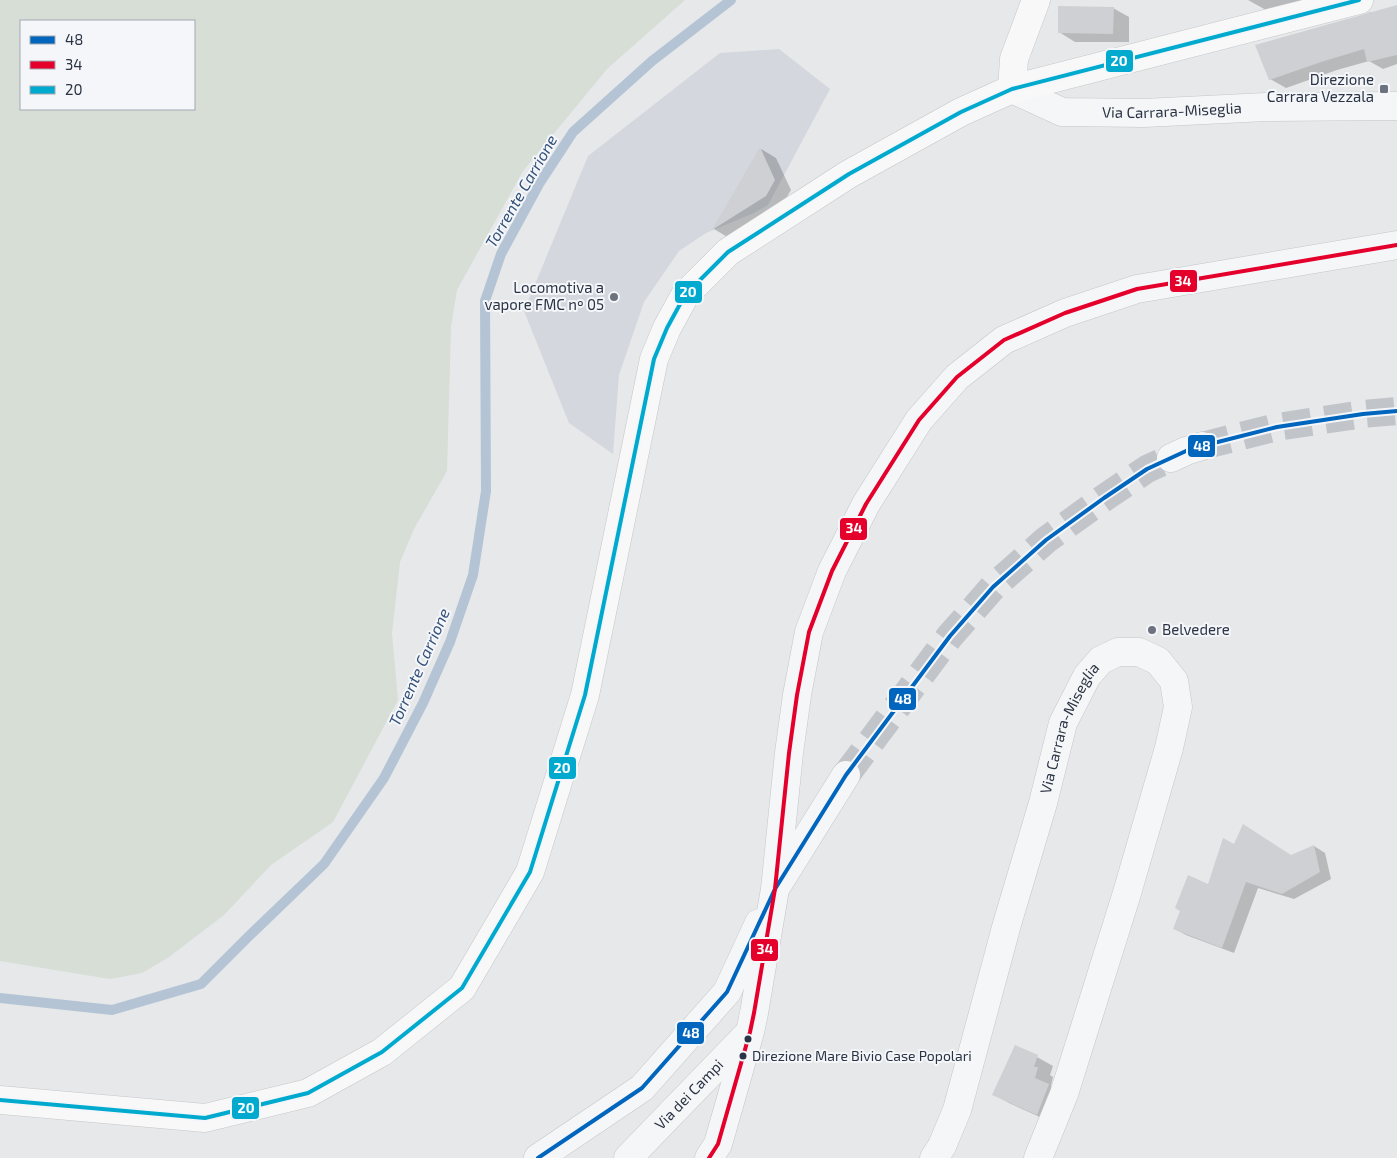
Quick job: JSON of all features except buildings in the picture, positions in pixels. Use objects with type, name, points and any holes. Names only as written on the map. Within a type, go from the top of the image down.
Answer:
[{"type":"main road","points":[[1012,89],[1014,59],[1036,0]]},
{"type":"main road","points":[[0,1100],[205,1118],[308,1093],[382,1052],[462,988],[530,872],[584,695],[639,439],[654,359],[667,328],[685,295],[728,252],[849,174],[961,112],[1012,89],[1359,0]]},
{"type":"street","name":"Via Carrara-Miseglia","points":[[1012,89],[1062,112],[1144,113],[1266,107],[1397,106]]},
{"type":"street","points":[[709,1158],[718,1144],[750,1032],[775,890],[789,753],[797,695],[809,632],[832,571],[866,504],[919,420],[957,377],[1004,340],[1064,312],[1136,289],[1397,245]]},
{"type":"street","points":[[1171,458],[1202,446]]},
{"type":"street","name":"Via Carrara-Miseglia","points":[[934,1158],[942,1146],[957,1110],[1007,924],[1043,803],[1063,723],[1087,676],[1101,660],[1118,652],[1139,652],[1158,661],[1174,681],[1178,707],[1169,748],[1127,893],[1064,1094],[1038,1158]]},
{"type":"street","points":[[538,1158],[642,1088],[727,992],[775,890],[846,775]]},
{"type":"street","name":"Via dei Campi","points":[[628,1158],[750,1032]]},
{"type":"shaded area","points":[[0,0],[685,0],[607,69],[523,171],[457,290],[451,327],[447,471],[414,529],[400,562],[392,633],[398,700],[333,822],[271,865],[224,915],[169,957],[142,973],[110,979],[0,961]]},
{"type":"shaded area","points":[[779,49],[830,89],[768,205],[754,213],[706,233],[679,251],[644,302],[619,375],[613,454],[569,423],[524,311],[588,156],[720,53]]},
{"type":"waterway","name":"Torrente Carrione","points":[[0,998],[112,1010],[201,984],[324,864],[384,778],[423,703],[450,642],[473,575],[486,491],[485,301],[501,254],[539,184],[573,132],[652,61],[731,0]]},
{"type":"tunnel","points":[[1202,446],[1277,427],[1363,414],[1397,411]]},
{"type":"tunnel","points":[[846,775],[950,636],[993,587],[1046,540],[1147,469],[1171,458]]},
{"type":"transit line","name":"20","points":[[0,1100],[205,1118],[308,1093],[382,1052],[462,988],[530,872],[585,695],[654,359],[667,328],[685,295],[728,252],[849,174],[961,112],[1012,89],[1359,0]]},
{"type":"transit line","name":"34","points":[[709,1158],[718,1144],[754,1013],[775,889],[789,753],[797,695],[809,632],[832,571],[866,504],[919,420],[957,377],[1004,340],[1065,313],[1137,289],[1397,245]]},
{"type":"transit line","name":"48","points":[[538,1158],[642,1088],[727,992],[775,889],[846,775],[950,636],[993,587],[1046,540],[1147,469],[1186,451],[1277,427],[1363,414],[1397,411]]},
{"type":"place","name":"Direzione Carrara Vezzala","points":[[1384,89]]},
{"type":"place","name":"Locomotiva a vapore FMC nº 05","points":[[614,297]]},
{"type":"place","name":"Belvedere","points":[[1152,630]]},
{"type":"place","name":"Direzione Mare Bivio Case Popolari","points":[[743,1056]]}]
